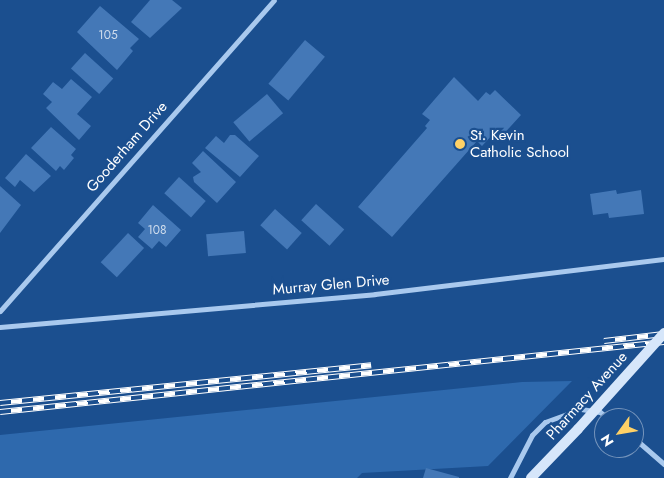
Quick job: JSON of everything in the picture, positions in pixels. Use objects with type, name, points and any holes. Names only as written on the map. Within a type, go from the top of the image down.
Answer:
[{"type":"street","name":"Gooderham Drive","points":[[0,311],[274,0]]},
{"type":"street","name":"Murray Glen Drive","points":[[0,327],[375,294],[664,260]]},
{"type":"street","name":"Pharmacy Avenue","points":[[532,478],[664,333]]},
{"type":"street","points":[[510,478],[532,435],[545,422],[581,409],[594,411]]},
{"type":"street","points":[[644,447],[664,464]]},
{"type":"shaded area","points":[[572,381],[488,466],[362,473],[357,478],[0,478],[0,435],[522,382]]},
{"type":"building","points":[[150,0],[172,0],[182,8],[150,38],[131,22]]},
{"type":"building","points":[[100,6],[139,39],[130,48],[133,51],[117,70],[77,32]]},
{"type":"building","points":[[305,40],[325,57],[288,100],[268,84]]},
{"type":"building","points":[[85,53],[113,78],[99,94],[71,69]]},
{"type":"building","points":[[454,77],[478,101],[486,92],[490,95],[495,90],[521,115],[500,138],[494,133],[482,146],[477,141],[392,237],[358,207],[427,128],[425,126],[430,120],[422,114]]},
{"type":"building","points":[[71,79],[92,97],[77,114],[91,126],[79,140],[46,108],[52,102],[43,94],[53,82],[62,89]]},
{"type":"building","points":[[267,94],[283,113],[249,141],[233,122]]},
{"type":"building","points":[[51,127],[76,149],[71,155],[74,158],[64,170],[60,166],[56,171],[31,148]]},
{"type":"building","points":[[230,135],[235,135],[259,156],[240,177],[205,148],[216,136],[224,143]]},
{"type":"building","points":[[203,151],[236,182],[217,203],[194,182],[193,177],[201,172],[192,163]]},
{"type":"building","points":[[26,154],[51,176],[34,192],[20,180],[15,187],[5,178]]},
{"type":"building","points":[[179,177],[206,201],[191,217],[164,193]]},
{"type":"building","points":[[0,186],[21,205],[0,233]]},
{"type":"building","points":[[616,190],[617,194],[641,190],[644,214],[609,218],[608,213],[593,215],[590,194]]},
{"type":"building","points":[[316,204],[344,229],[330,246],[301,220]]},
{"type":"building","points":[[153,205],[181,230],[166,247],[159,241],[152,249],[138,237],[145,229],[138,223]]},
{"type":"building","points":[[275,209],[302,233],[287,249],[260,225]]},
{"type":"building","points":[[244,231],[246,253],[208,256],[206,234]]},
{"type":"building","points":[[128,233],[144,248],[117,277],[101,262]]},
{"type":"building","points":[[426,468],[459,477],[459,478],[423,478]]},
{"type":"railway","points":[[604,341],[664,334]]},
{"type":"railway","points":[[0,412],[664,342]]},
{"type":"railway","points":[[0,403],[371,365]]},
{"type":"place","name":"St. Kevin Catholic School","points":[[460,144]]}]
